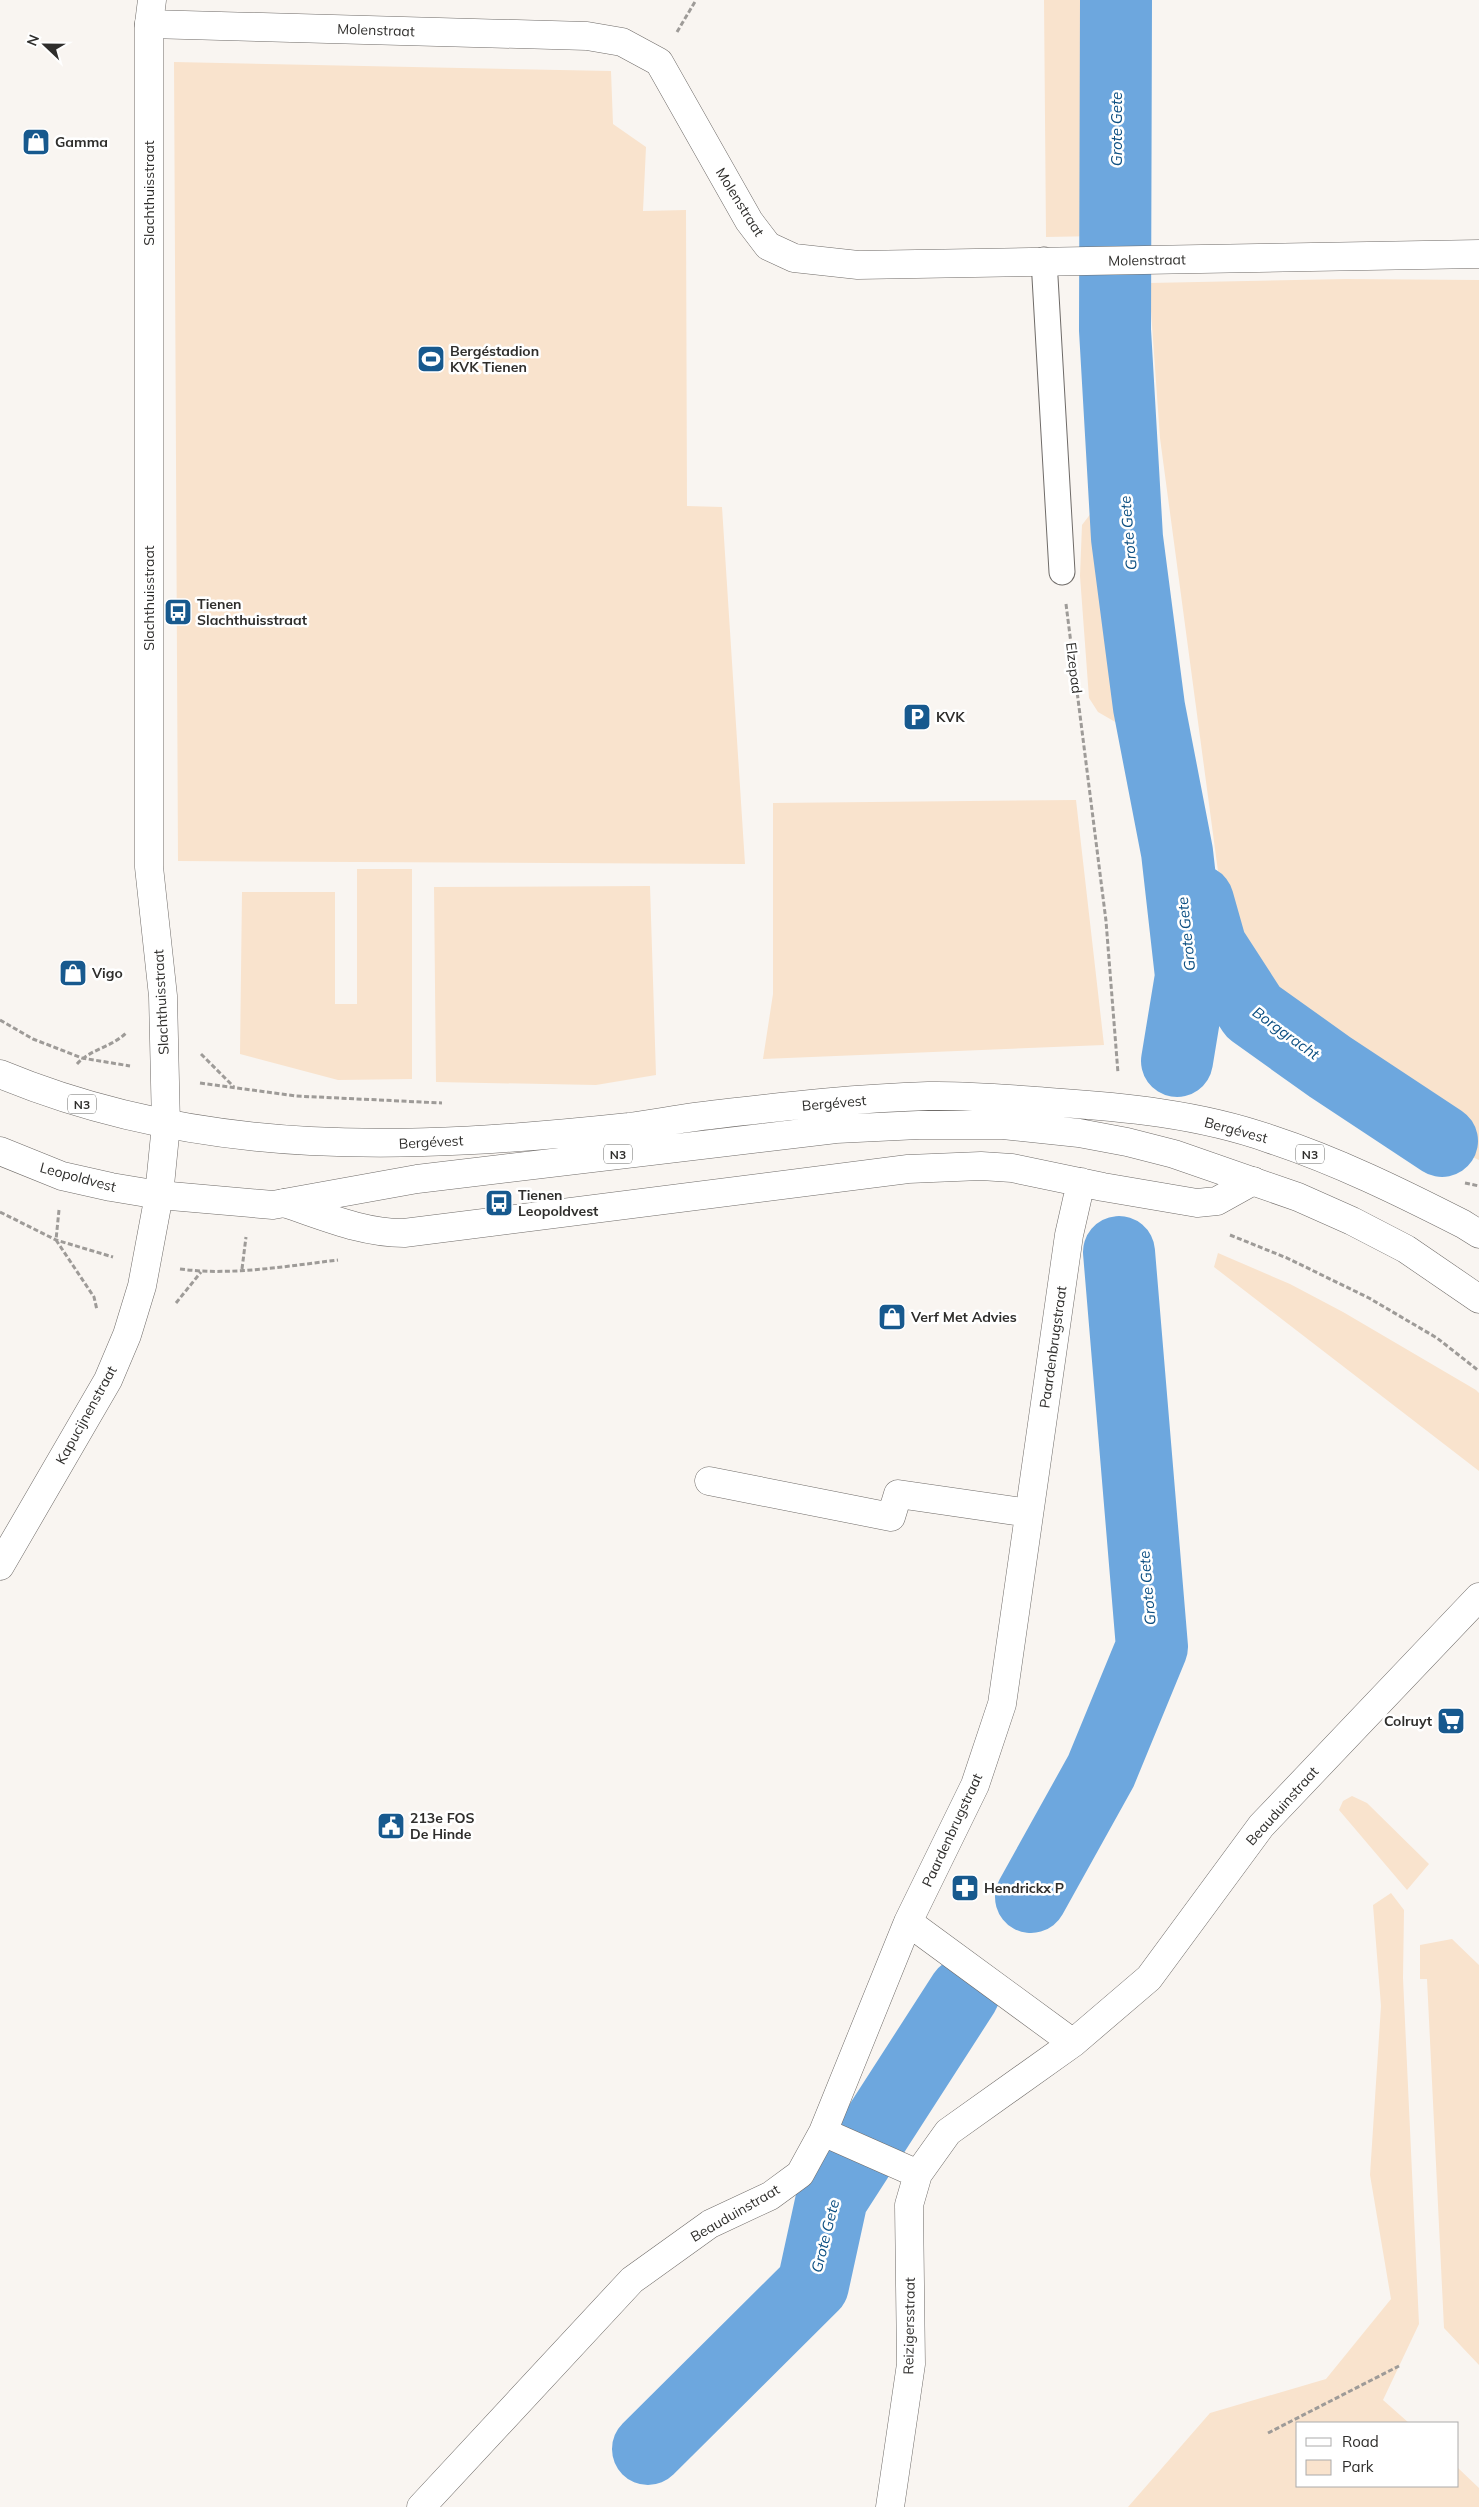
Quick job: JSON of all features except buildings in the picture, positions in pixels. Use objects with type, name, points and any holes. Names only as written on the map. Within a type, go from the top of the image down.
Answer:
[{"type":"street","name":"Molenstraat","points":[[151,12],[587,36],[622,42],[659,62],[749,221],[768,246],[794,258],[858,265],[1044,260],[1078,262],[1479,254]]},
{"type":"street","name":"Slachthuisstraat","points":[[151,12],[149,867],[162,996],[166,1125],[159,1195]]},
{"type":"street","name":"N3","points":[[0,1074],[68,1101],[166,1125]]},
{"type":"street","name":"Bergévest","points":[[166,1125],[277,1140],[385,1144],[490,1139],[622,1127],[717,1114],[931,1096],[1129,1107],[1186,1117],[1268,1138],[1353,1171],[1463,1224],[1479,1234]]},
{"type":"street","name":"Bergévest","points":[[159,1195],[273,1205],[417,1178],[836,1129],[920,1125],[1003,1125],[1079,1133],[1174,1154],[1298,1197],[1360,1225],[1406,1250],[1479,1299]]},
{"type":"street","name":"Leopoldvest","points":[[0,1151],[62,1176],[159,1195]]},
{"type":"street","name":"Bergévest","points":[[284,1202],[360,1229],[380,1233],[404,1233],[908,1169],[971,1166],[1012,1168],[1197,1203],[1217,1201],[1253,1181]]},
{"type":"street","name":"Paardenbrugstraat","points":[[834,2137],[908,1922],[975,1785],[1002,1704],[1069,1236],[1081,1182]]},
{"type":"street","name":"Kapucijnenstraat","points":[[0,1566],[108,1380],[127,1335],[142,1286],[159,1195]]},
{"type":"street","points":[[709,1481],[891,1517],[898,1494],[1029,1513]]},
{"type":"street","name":"Beauduinstraat","points":[[918,2174],[948,2132],[1073,2043],[1149,1978],[1261,1826],[1479,1597]]},
{"type":"street","points":[[908,1922],[1073,2043]]},
{"type":"street","points":[[834,2137],[918,2174]]},
{"type":"street","name":"Beauduinstraat","points":[[421,2507],[632,2280],[710,2224],[770,2196],[800,2174],[834,2137]]},
{"type":"street","name":"Reizigersstraat","points":[[890,2507],[911,2364],[909,2205],[918,2174]]},
{"type":"lane","points":[[1044,260],[1062,572]]},
{"type":"path","name":"Elzepad","points":[[1062,572],[1106,921],[1118,1076]]},
{"type":"path","points":[[0,1020],[33,1039],[82,1058],[119,1040],[162,996]]},
{"type":"path","points":[[56,1240],[59,1208]]},
{"type":"path","points":[[0,1212],[56,1240],[94,1297],[98,1317]]},
{"type":"path","points":[[1221,1232],[1287,1258],[1369,1298],[1437,1338],[1479,1371]]},
{"type":"path","points":[[1268,2433],[1399,2366]]},
{"type":"green space","points":[[1044,0],[1097,0],[1100,236],[1046,237]]},
{"type":"green space","name":"Bergéstadion KVK Tienen","points":[[174,62],[611,71],[613,124],[646,147],[643,211],[686,210],[687,506],[722,507],[745,864],[178,861]]},
{"type":"green space","points":[[1346,279],[1479,280],[1479,1160],[1368,1109],[1339,1086],[1339,1053],[1329,1038],[1247,977],[1226,931],[1160,438],[1149,283]]},
{"type":"green space","points":[[1104,496],[1115,583],[1117,723],[1098,712],[1089,698],[1080,576],[1082,525]]},
{"type":"green space","points":[[1076,800],[1104,1045],[763,1059],[773,994],[773,803]]},
{"type":"green space","points":[[357,869],[412,869],[412,1079],[338,1080],[240,1054],[242,892],[335,892],[335,1004],[357,1004]]},
{"type":"green space","points":[[650,886],[656,1075],[596,1085],[436,1082],[434,887]]},
{"type":"green space","points":[[1218,1253],[1290,1284],[1343,1312],[1476,1390],[1479,1393],[1479,1471],[1214,1267]]},
{"type":"green space","points":[[1352,1796],[1367,1803],[1429,1864],[1407,1890],[1339,1810],[1343,1801]]},
{"type":"green space","points":[[1391,1893],[1404,1910],[1403,1978],[1419,2324],[1383,2400],[1408,2422],[1296,2422],[1296,2487],[1459,2487],[1459,2469],[1479,2488],[1479,2507],[1128,2507],[1210,2413],[1326,2379],[1391,2299],[1370,2175],[1381,2006],[1373,1905]]},
{"type":"green space","points":[[1452,1939],[1479,1965],[1479,2365],[1444,2328],[1427,1979],[1420,1979],[1420,1945]]},
{"type":"waterway","name":"Grote Gete","points":[[1116,0],[1115,330],[1127,538],[1149,707],[1177,852],[1191,976],[1177,1061]]},
{"type":"waterway","name":"Borggracht","points":[[1198,901],[1211,947],[1253,1012],[1330,1067],[1442,1141]]},
{"type":"waterway","name":"Grote Gete","points":[[1031,1897],[1101,1771],[1152,1647],[1119,1252]]},
{"type":"waterway","name":"Grote Gete","points":[[648,2449],[813,2285],[832,2198],[964,1993]]},
{"type":"place","name":"Gamma","points":[[36,142]]},
{"type":"place","name":"Bergéstadion KVK Tienen","points":[[431,359]]},
{"type":"place","name":"Tienen Slachthuisstraat","points":[[178,612]]},
{"type":"place","name":"KVK","points":[[917,717]]},
{"type":"place","name":"Vigo","points":[[73,973]]},
{"type":"place","name":"Tienen Leopoldvest","points":[[499,1203]]},
{"type":"place","name":"Verf Met Advies","points":[[892,1317]]},
{"type":"place","name":"Colruyt","points":[[1451,1721]]},
{"type":"place","name":"213e FOS De Hinde","points":[[391,1826]]},
{"type":"place","name":"Hendrickx P","points":[[965,1888]]}]
